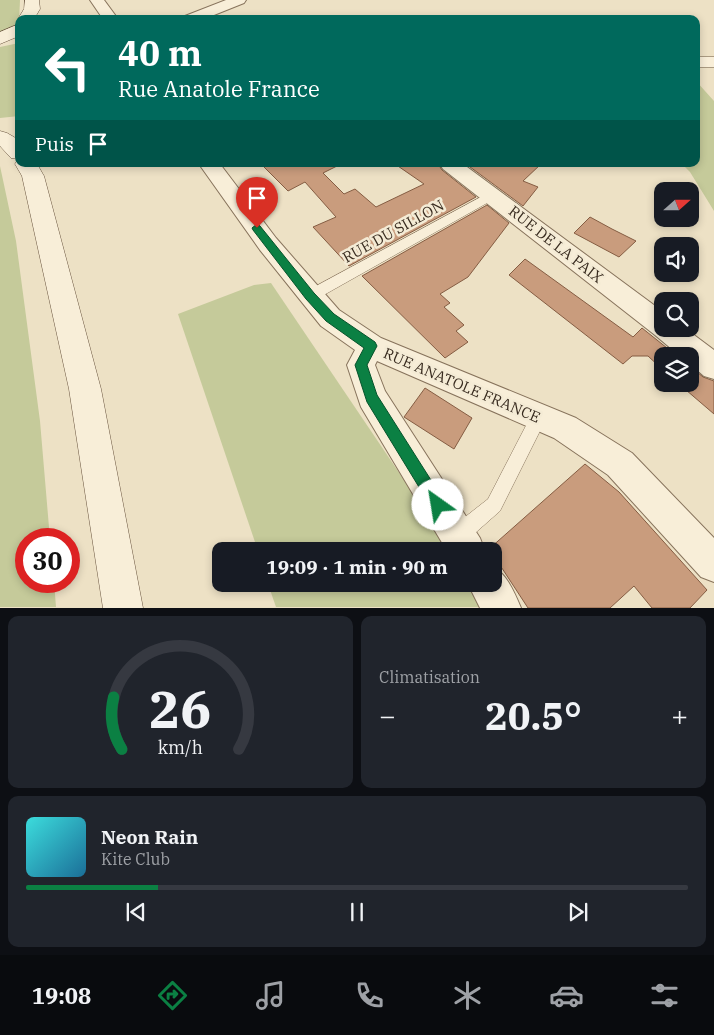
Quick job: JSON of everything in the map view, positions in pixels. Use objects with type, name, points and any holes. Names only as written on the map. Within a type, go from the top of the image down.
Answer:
[{"type":"main road","points":[[0,39],[15,31]]},
{"type":"main road","points":[[0,39],[15,36]]},
{"type":"main road","points":[[700,62],[714,62]]},
{"type":"main road","points":[[0,128],[15,126]]},
{"type":"main road","points":[[0,137],[15,147]]},
{"type":"main road","points":[[30,167],[85,389],[123,608]]},
{"type":"street","points":[[98,0],[108,15]]},
{"type":"street","points":[[200,15],[239,0]]},
{"type":"street","name":"RUE ANATOLE FRANCE","points":[[211,167],[268,244],[330,318],[371,346],[565,428],[620,464],[714,564]]},
{"type":"street","name":"RUE DE LA PAIX","points":[[454,167],[654,320]]},
{"type":"street","points":[[676,337],[714,367]]},
{"type":"street","points":[[371,346],[361,365],[372,397],[461,542]]},
{"type":"street","points":[[492,592],[502,608]]},
{"type":"lane","name":"RUE DU SILLON","points":[[310,296],[492,195]]},
{"type":"lane","points":[[463,542],[494,506],[539,417]]},
{"type":"green space","points":[[0,0],[20,0],[19,15],[15,15],[15,25],[0,33]]},
{"type":"green space","points":[[15,44],[15,116],[0,118],[0,47]]},
{"type":"green space","points":[[700,85],[714,101],[714,211],[699,187],[699,182],[696,182],[685,167],[700,167]]},
{"type":"green space","points":[[0,166],[16,241],[40,421],[49,528],[15,528],[15,593],[55,593],[56,607],[0,607]]},
{"type":"green space","points":[[271,283],[446,542],[255,542],[178,314],[254,285]]},
{"type":"green space","points":[[271,592],[479,592],[489,607],[276,607]]},
{"type":"building","points":[[264,167],[335,167],[323,173],[344,194],[355,189],[376,207],[424,184],[399,167],[440,167],[476,197],[349,266],[313,227],[336,217],[305,182],[288,191]]},
{"type":"building","points":[[470,167],[538,167],[523,181],[538,187],[523,206]]},
{"type":"building","points":[[487,205],[509,223],[468,277],[440,294],[450,303],[444,307],[464,325],[456,331],[468,342],[445,358],[362,276]]},
{"type":"building","points":[[590,217],[636,241],[619,257],[574,233]]},
{"type":"building","points":[[525,259],[633,337],[642,328],[666,347],[654,347],[654,362],[648,356],[632,356],[623,364],[509,275]]},
{"type":"building","points":[[699,374],[714,381],[714,414],[688,392],[699,392]]},
{"type":"building","points":[[425,388],[472,418],[454,449],[404,417]]},
{"type":"building","points":[[585,464],[619,492],[707,590],[690,608],[652,608],[634,586],[610,608],[528,608],[502,568],[502,542],[497,542]]},
{"type":"route","points":[[257,228],[310,296],[330,318],[371,346],[361,365],[372,397],[438,505]]}]
